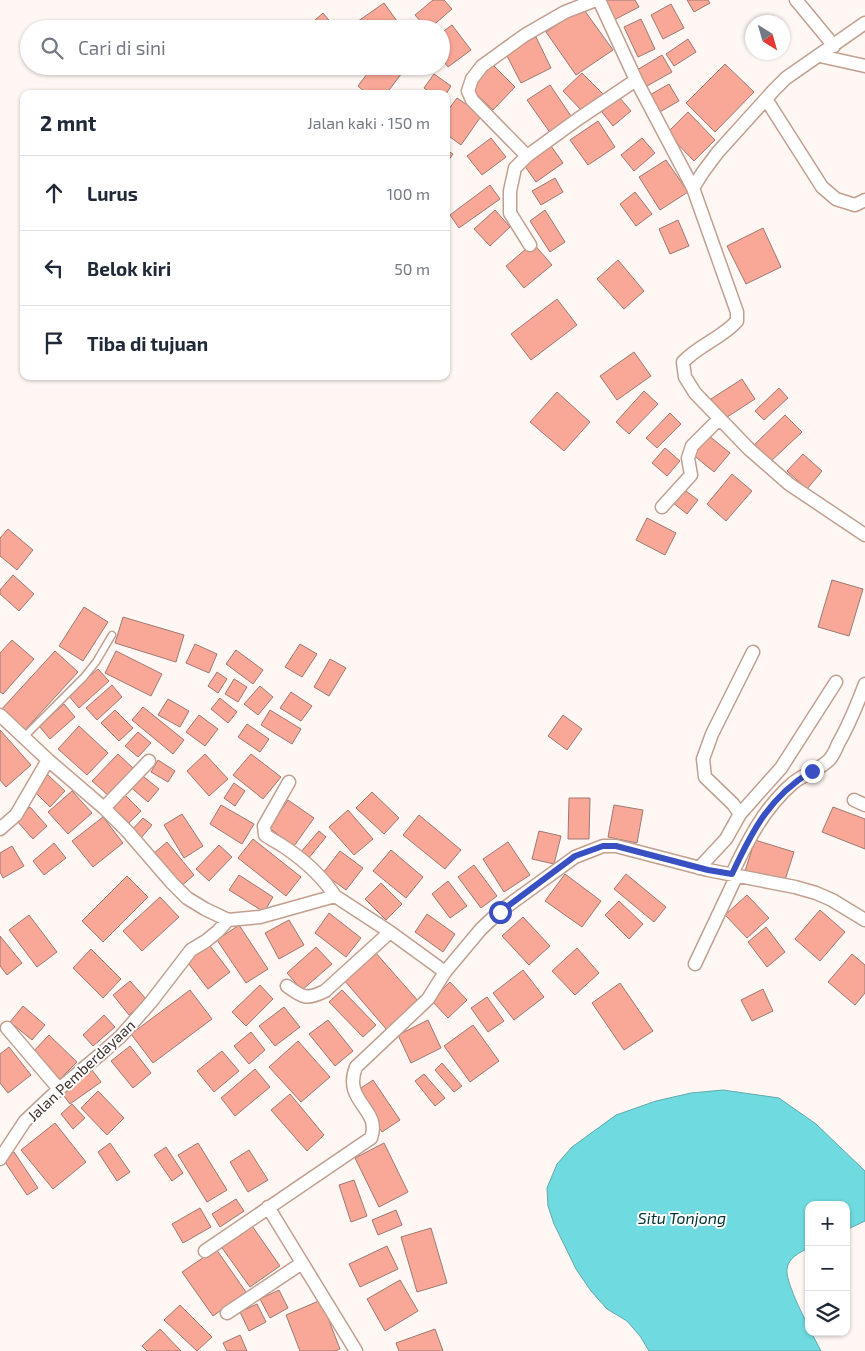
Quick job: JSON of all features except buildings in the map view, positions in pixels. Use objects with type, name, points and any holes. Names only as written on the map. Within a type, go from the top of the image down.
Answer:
[{"type":"street","points":[[527,156],[472,100],[468,90],[472,79],[482,66],[525,35],[564,12],[597,0],[636,80],[693,188],[737,312],[737,321],[730,329],[692,352],[683,362],[685,377],[695,393],[719,419],[749,449],[789,484],[865,534]]},
{"type":"street","points":[[796,0],[834,46]]},
{"type":"street","points":[[693,188],[702,172],[718,152],[786,78],[865,23]]},
{"type":"street","points":[[820,56],[865,66]]},
{"type":"street","points":[[530,245],[510,212],[509,204],[515,168],[527,156],[636,80]]},
{"type":"street","points":[[766,99],[822,187],[836,200],[855,205],[865,200]]},
{"type":"street","points":[[662,507],[690,478],[691,471],[688,458],[692,446],[719,419]]},
{"type":"street","points":[[740,814],[733,804],[705,777],[703,760],[712,734],[753,652]]},
{"type":"street","points":[[699,868],[726,839],[740,814],[781,768],[836,682]]},
{"type":"street","points":[[695,964],[750,836],[764,813],[782,792],[825,763],[832,756],[849,724],[865,684]]},
{"type":"street","points":[[0,715],[48,760],[104,808],[187,898],[205,909],[228,920],[260,917],[335,896]]},
{"type":"street","points":[[0,829],[16,815],[48,760]]},
{"type":"street","points":[[104,808],[149,760]]},
{"type":"street","points":[[289,782],[264,826],[265,835],[286,848],[314,870],[335,896],[390,932],[445,972]]},
{"type":"street","points":[[205,1251],[372,1138],[375,1129],[373,1122],[355,1095],[352,1086],[352,1076],[356,1067],[422,1006],[445,972],[482,929],[500,912],[575,856],[603,846],[616,846],[699,868],[816,894],[832,900],[865,920]]},
{"type":"street","name":"Jalan Pemberdayaan","points":[[0,1159],[25,1120],[120,1036],[151,1002],[191,950],[206,941],[228,920]]},
{"type":"street","points":[[287,986],[304,997],[313,997],[325,991],[390,932]]},
{"type":"street","points":[[7,1028],[58,1089]]},
{"type":"street","points":[[268,1207],[356,1351]]},
{"type":"street","points":[[226,1313],[302,1263]]},
{"type":"lane","points":[[24,737],[84,677],[96,662],[112,635]]},
{"type":"water","name":"Situ Tonjong","points":[[723,1090],[779,1098],[816,1124],[865,1171],[865,1221],[850,1228],[850,1201],[805,1201],[805,1250],[795,1256],[787,1269],[789,1281],[805,1319],[805,1336],[813,1336],[821,1351],[649,1351],[640,1336],[627,1321],[607,1309],[591,1291],[576,1269],[554,1224],[548,1206],[547,1188],[557,1164],[572,1147],[616,1115],[656,1101],[691,1093]]},
{"type":"route","points":[[500,912],[575,856],[603,846],[616,846],[708,870],[732,874],[750,836],[764,813],[782,792],[812,771]]}]
